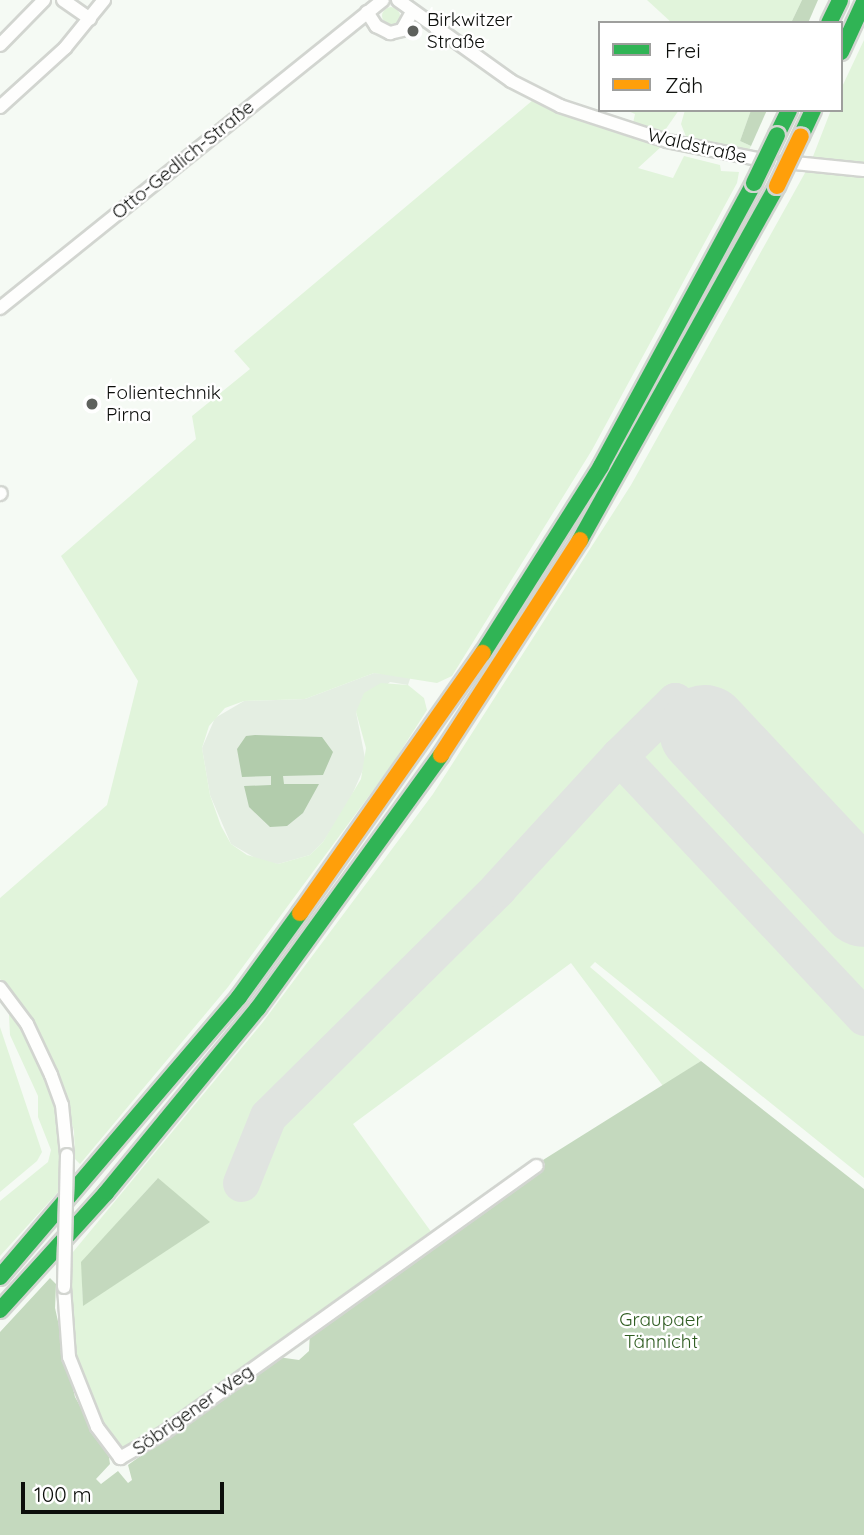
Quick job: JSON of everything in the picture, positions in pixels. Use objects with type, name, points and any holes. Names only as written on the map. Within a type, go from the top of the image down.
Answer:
[{"type":"highway","points":[[830,21],[839,0]]},
{"type":"highway","points":[[843,48],[864,2]]},
{"type":"highway","points":[[0,1277],[239,998],[445,712],[601,466],[754,183],[788,112]]},
{"type":"highway","points":[[0,1310],[106,1193],[258,1008],[393,827],[524,632],[620,475],[777,186],[812,112]]},
{"type":"street","points":[[0,45],[44,0]]},
{"type":"street","points":[[63,0],[90,19]]},
{"type":"street","points":[[0,107],[65,48],[104,0]]},
{"type":"street","name":"Otto-Gedlich-Straße","points":[[0,309],[383,0]]},
{"type":"street","name":"Waldstraße","points":[[398,0],[511,81],[560,106],[715,153],[864,170]]},
{"type":"street","points":[[367,12],[376,26],[390,33],[402,30],[412,12]]},
{"type":"street","name":"Söbrigener Weg","points":[[0,988],[27,1024],[62,1105],[67,1155],[64,1287],[69,1357],[97,1427],[120,1458],[165,1432],[536,1166]]},
{"type":"shaded area","points":[[647,0],[802,0],[792,21],[670,21]]},
{"type":"shaded area","points":[[391,7],[397,10],[400,16],[397,22],[391,25],[385,22],[382,16],[385,10]]},
{"type":"shaded area","points":[[864,40],[864,164],[812,159],[830,112],[843,112],[843,85]]},
{"type":"shaded area","points":[[533,100],[662,146],[638,168],[673,178],[684,156],[720,165],[721,171],[739,172],[737,183],[592,450],[452,676],[437,683],[374,673],[305,699],[244,701],[225,708],[209,726],[202,748],[210,795],[221,826],[231,844],[247,855],[278,864],[310,855],[323,842],[361,779],[366,748],[356,712],[364,693],[381,683],[408,685],[424,698],[427,710],[391,766],[228,987],[80,1164],[75,1159],[74,1131],[67,1106],[44,1046],[0,979],[0,898],[107,805],[138,681],[61,556],[196,439],[192,416],[250,369],[234,351]]},
{"type":"shaded area","points":[[630,112],[678,112],[663,133],[633,123],[635,114]]},
{"type":"shaded area","points":[[684,112],[750,112],[740,141],[751,146],[748,152],[687,139],[681,124]]},
{"type":"shaded area","points":[[806,171],[864,177],[864,1178],[595,962],[590,967],[701,1061],[663,1086],[571,963],[353,1124],[432,1233],[137,1448],[122,1448],[99,1422],[75,1357],[70,1304],[73,1252],[263,1022],[433,794],[631,485]],"holes":[[[158,1178],[83,1306],[82,1276],[126,1213]]]},
{"type":"shaded area","points":[[374,673],[411,676],[408,685],[390,682],[356,712],[366,763],[348,804],[323,842],[310,855],[278,864],[262,862],[231,844],[210,795],[202,748],[215,718],[244,701],[305,699]]},
{"type":"shaded area","points":[[246,736],[322,737],[333,752],[323,775],[283,776],[284,784],[319,784],[303,813],[287,826],[270,827],[249,807],[244,786],[271,785],[271,776],[242,777],[237,749]]},
{"type":"shaded area","points":[[14,1014],[35,1050],[55,1105],[61,1145],[59,1191],[0,1256],[0,1201],[48,1162],[51,1150],[38,1117],[38,1096],[10,1035],[9,1015]]},
{"type":"shaded area","points":[[0,1027],[42,1152],[37,1161],[0,1192]]},
{"type":"green space","points":[[802,0],[818,0],[809,21],[792,21]]},
{"type":"green space","points":[[750,112],[766,112],[751,146],[740,141]]},
{"type":"green space","name":"Graupaer Tännicht","points":[[701,1061],[864,1189],[864,1535],[0,1535],[0,1332],[50,1278],[56,1284],[55,1308],[75,1397],[109,1457],[110,1464],[96,1479],[101,1484],[118,1471],[128,1483],[132,1480],[128,1465],[278,1357],[299,1360],[309,1351],[310,1332],[545,1165],[543,1160]]},
{"type":"green space","points":[[158,1178],[210,1222],[83,1306],[81,1262]]},
{"type":"taxiway","points":[[704,730],[675,701],[619,756],[864,1017]]},
{"type":"taxiway","points":[[241,1183],[268,1116],[498,888],[619,756]]},
{"type":"runway","points":[[704,730],[864,901]]},
{"type":"traffic: fast","points":[[830,21],[840,0]]},
{"type":"traffic: fast","points":[[843,48],[864,2]]},
{"type":"traffic: fast","points":[[777,135],[788,112]]},
{"type":"traffic: fast","points":[[801,136],[812,112]]},
{"type":"traffic: fast","points":[[754,183],[777,135]]},
{"type":"traffic: fast","points":[[483,653],[601,466],[754,183]]},
{"type":"traffic: fast","points":[[580,540],[777,186]]},
{"type":"traffic: fast","points":[[0,1310],[106,1193],[258,1008],[441,755]]},
{"type":"traffic: fast","points":[[0,1277],[239,997],[300,913]]},
{"type":"traffic: slow","points":[[777,186],[801,136]]},
{"type":"traffic: slow","points":[[441,755],[580,540]]},
{"type":"traffic: slow","points":[[300,913],[483,653]]},
{"type":"place","name":"Birkwitzer Straße","points":[[413,31]]},
{"type":"place","name":"Folientechnik Pirna","points":[[92,404]]}]
